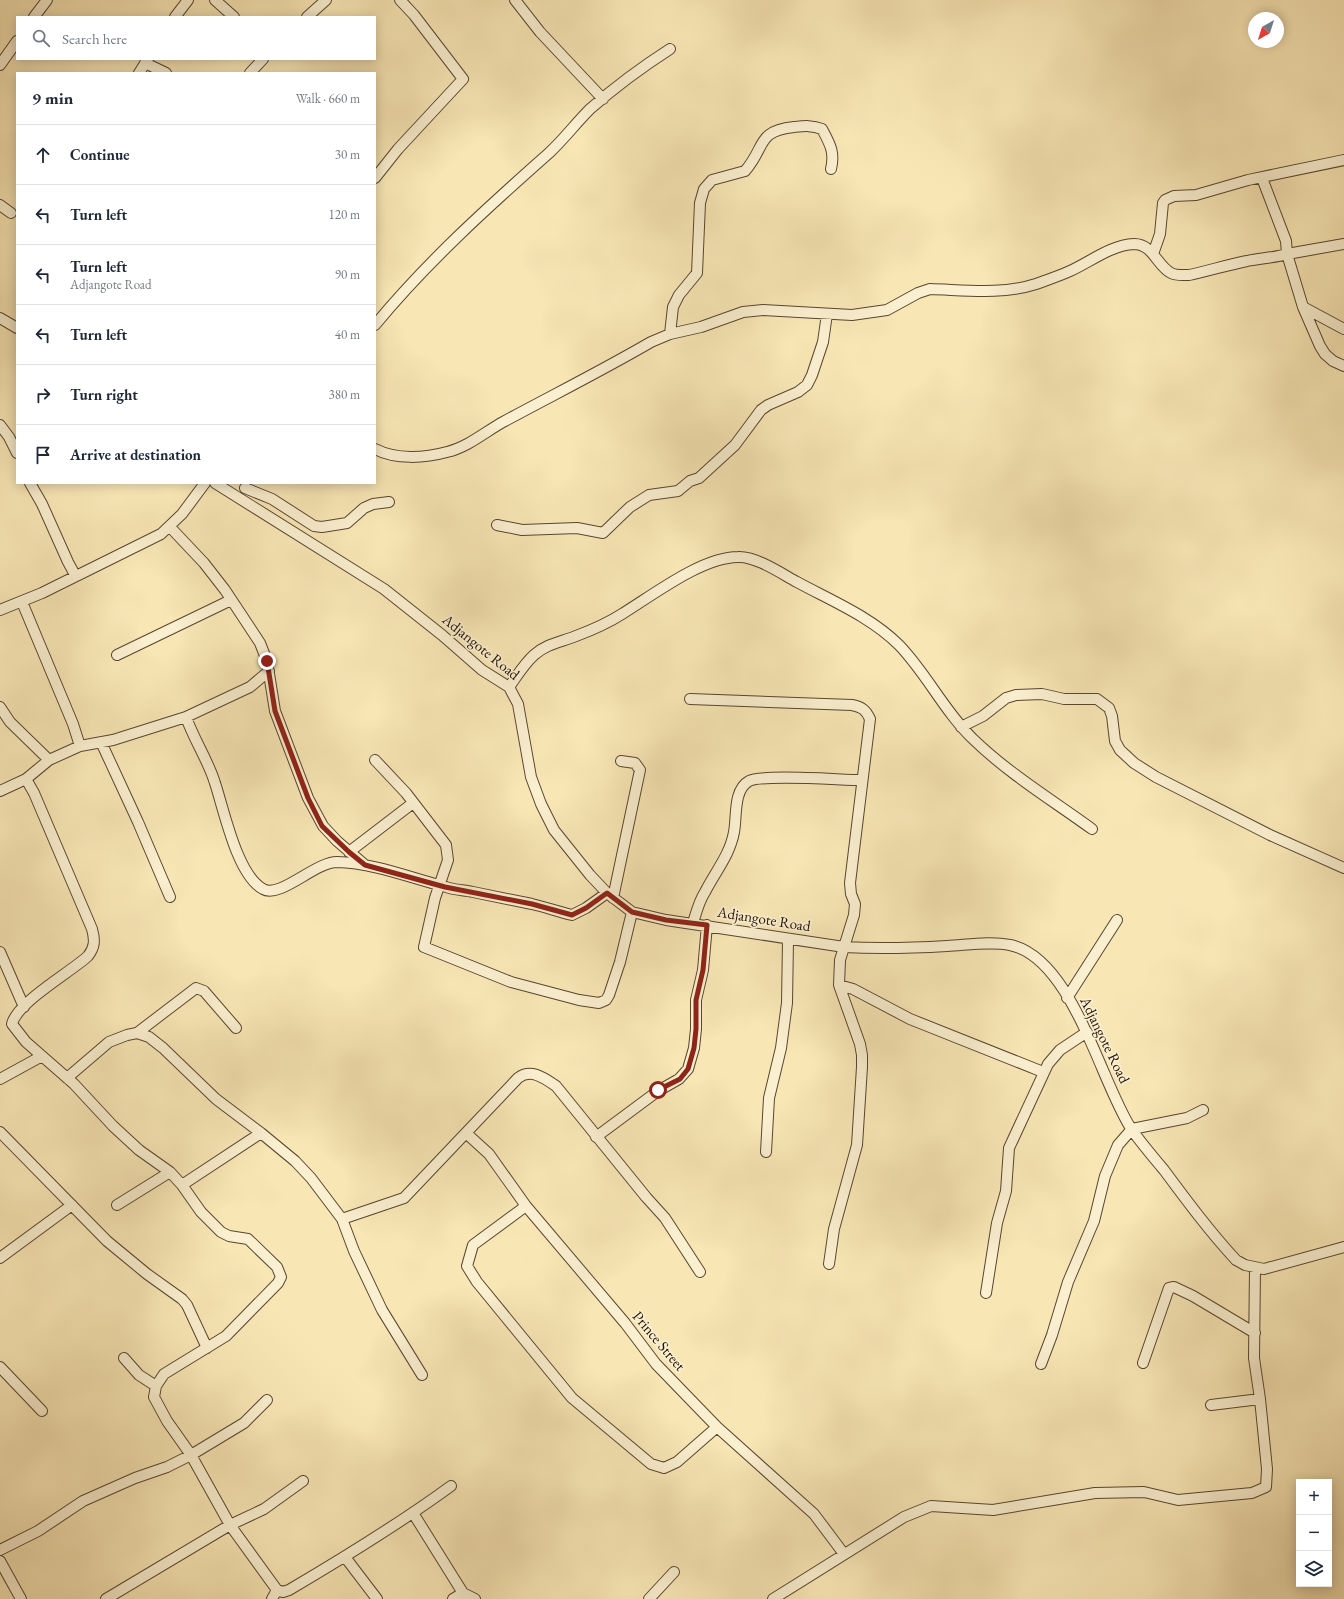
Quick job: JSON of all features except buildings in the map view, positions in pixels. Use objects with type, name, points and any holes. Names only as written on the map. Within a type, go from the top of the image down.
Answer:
[{"type":"street","points":[[35,16],[47,0]]},
{"type":"street","points":[[176,16],[188,0]]},
{"type":"street","points":[[216,0],[233,16]]},
{"type":"street","points":[[308,16],[326,0]]},
{"type":"street","points":[[376,177],[398,149],[463,79],[414,15],[400,0]]},
{"type":"street","points":[[514,0],[540,32],[603,99]]},
{"type":"street","points":[[0,65],[16,42]]},
{"type":"street","points":[[376,324],[403,292],[464,230],[550,151],[582,117],[645,65],[670,49]]},
{"type":"street","points":[[251,72],[262,60]]},
{"type":"street","points":[[140,72],[146,61],[164,72]]},
{"type":"street","points":[[670,334],[672,307],[679,295],[697,273],[700,203],[707,184],[712,180],[745,171],[768,135],[779,129],[810,126],[822,129],[832,147],[834,158],[831,169]]},
{"type":"street","points":[[1153,254],[1158,243],[1161,209],[1165,200],[1174,196],[1196,195],[1248,180],[1344,160]]},
{"type":"street","points":[[1262,178],[1286,241],[1287,254],[1303,307],[1325,354],[1333,361],[1344,366]]},
{"type":"street","points":[[0,205],[11,213]]},
{"type":"street","points":[[376,449],[391,455],[407,456],[432,456],[451,451],[471,442],[501,423],[651,342],[670,334],[701,327],[743,312],[763,310],[852,315],[887,310],[918,293],[930,289],[1006,291],[1034,284],[1069,272],[1124,245],[1136,244],[1144,246],[1167,270],[1172,273],[1189,276],[1247,261],[1273,258],[1287,254],[1344,244]]},
{"type":"street","points":[[1303,307],[1344,329]]},
{"type":"street","points":[[497,525],[522,530],[577,528],[603,534],[630,507],[649,495],[678,490],[690,481],[699,478],[735,445],[761,410],[768,405],[798,392],[807,385],[812,376],[823,342],[827,314]]},
{"type":"street","points":[[0,318],[16,327]]},
{"type":"street","points":[[0,425],[9,437],[16,451]]},
{"type":"street","points":[[31,484],[46,511],[75,575]]},
{"type":"street","points":[[0,610],[18,604],[161,534],[170,527],[196,497],[204,484]]},
{"type":"street","name":"Adjangote Road","points":[[217,484],[384,589],[442,635],[482,670],[509,686],[518,704],[531,777],[541,804],[554,830],[590,876],[610,895],[632,912],[666,920],[707,925],[788,940],[844,947],[868,948],[989,944],[1011,945],[1029,953],[1047,968],[1068,998],[1087,1032],[1117,1102],[1132,1129],[1193,1209],[1236,1260],[1255,1268],[1264,1269],[1344,1247]]},
{"type":"street","points":[[238,498],[247,486],[272,499],[314,526],[322,527],[347,523],[364,508],[373,504],[389,502]]},
{"type":"street","points":[[170,527],[204,563],[260,643],[267,661],[275,711],[308,798],[322,826],[365,865]]},
{"type":"street","points":[[509,686],[534,655],[548,645],[576,636],[615,618],[691,572],[717,560],[739,556],[757,561],[781,573],[855,613],[877,627],[898,645],[920,670],[961,727],[974,740],[1010,770],[1092,829]]},
{"type":"street","points":[[117,655],[231,600]]},
{"type":"street","points":[[0,603],[18,604]]},
{"type":"street","points":[[18,604],[73,724],[80,746]]},
{"type":"street","points":[[0,791],[26,779],[49,760],[80,746],[119,738],[186,717],[250,687],[268,671]]},
{"type":"street","points":[[961,727],[984,716],[1006,698],[1016,695],[1042,694],[1064,699],[1097,699],[1109,708],[1112,716],[1115,741],[1120,750],[1134,763],[1156,777],[1270,835],[1344,868]]},
{"type":"street","points":[[690,699],[852,705],[861,707],[870,719],[850,883],[851,894],[855,904],[854,915],[840,960],[839,985],[860,1044],[862,1055],[857,1145],[834,1229],[829,1264]]},
{"type":"street","points":[[0,707],[10,722],[49,760]]},
{"type":"street","points":[[186,717],[215,783],[227,828],[234,845],[256,884],[263,890],[272,891],[282,888],[312,870],[335,862],[365,865],[450,888],[532,904],[572,915],[610,895],[640,770],[635,763],[621,761]]},
{"type":"street","points":[[101,742],[138,822],[170,897]]},
{"type":"street","points":[[375,760],[394,779],[446,845],[448,860],[435,898],[424,947],[511,982],[579,1000],[599,1003],[606,1000],[609,995],[620,962],[632,912]]},
{"type":"street","points":[[693,923],[704,892],[720,868],[731,843],[739,797],[745,784],[750,780],[766,778],[862,780]]},
{"type":"street","points":[[26,779],[34,793],[92,929],[94,944],[92,951],[85,959],[66,972],[24,1007],[14,1017],[12,1024],[19,1035],[67,1078],[139,1150],[170,1172],[182,1185],[201,1212],[221,1232],[229,1236],[248,1239],[277,1267],[281,1277],[226,1336],[164,1374],[156,1386],[154,1398],[167,1421],[191,1455],[230,1525],[277,1590],[282,1592],[289,1590],[345,1557],[413,1513],[451,1486]]},
{"type":"street","points":[[349,852],[413,803]]},
{"type":"street","points":[[335,862],[338,852],[337,841]]},
{"type":"street","points":[[435,898],[450,888]]},
{"type":"street","points":[[1068,998],[1117,920]]},
{"type":"street","points":[[596,1137],[658,1090],[680,1079],[688,1069],[695,1042],[696,1000],[703,970],[707,925]]},
{"type":"street","points":[[766,1152],[769,1098],[782,1048],[786,1003],[788,940]]},
{"type":"street","points":[[0,952],[24,1007]]},
{"type":"street","points":[[839,985],[853,989],[910,1019],[1043,1072]]},
{"type":"street","points":[[67,1078],[109,1042],[137,1033],[196,988],[204,991],[236,1028]]},
{"type":"street","points":[[986,1293],[997,1223],[1006,1191],[1009,1148],[1043,1072],[1052,1057],[1087,1032]]},
{"type":"street","points":[[137,1033],[149,1037],[163,1048],[216,1099],[295,1161],[311,1178],[342,1219],[354,1251],[382,1310],[422,1375]]},
{"type":"street","points":[[0,1079],[42,1056]]},
{"type":"street","points":[[342,1219],[404,1198],[518,1078],[524,1073],[532,1073],[543,1077],[556,1086],[651,1204],[666,1218],[700,1272]]},
{"type":"street","points":[[1041,1364],[1052,1335],[1068,1282],[1094,1221],[1104,1176],[1118,1145],[1132,1129],[1188,1118],[1203,1110]]},
{"type":"street","points":[[0,1132],[107,1241],[147,1274],[182,1299],[187,1305],[207,1348]]},
{"type":"street","points":[[182,1185],[261,1133]]},
{"type":"street","name":"Prince Street","points":[[466,1133],[489,1154],[526,1206],[625,1323],[656,1364],[717,1427],[814,1514],[844,1554]]},
{"type":"street","points":[[117,1205],[170,1172]]},
{"type":"street","points":[[0,1258],[72,1205]]},
{"type":"street","points":[[526,1206],[473,1245],[469,1254],[467,1266],[477,1282],[572,1398],[651,1464],[664,1468],[677,1462],[717,1427]]},
{"type":"street","points":[[773,1599],[904,1517],[931,1506],[993,1510],[1094,1493],[1144,1492],[1178,1500],[1252,1492],[1266,1487],[1267,1469],[1254,1358],[1255,1268]]},
{"type":"street","points":[[1143,1363],[1169,1288],[1174,1287],[1193,1296],[1255,1333]]},
{"type":"street","points":[[124,1358],[139,1375],[156,1386]]},
{"type":"street","points":[[0,1367],[42,1411]]},
{"type":"street","points":[[1212,1405],[1260,1399]]},
{"type":"street","points":[[0,1550],[38,1531],[83,1501],[129,1481],[167,1467],[191,1455],[244,1423],[267,1400]]},
{"type":"street","points":[[106,1599],[230,1525],[264,1509],[303,1481]]},
{"type":"street","points":[[413,1513],[463,1593],[475,1599]]},
{"type":"street","points":[[345,1557],[377,1599]]},
{"type":"street","points":[[1,1565],[21,1599]]},
{"type":"street","points":[[649,1599],[674,1572]]},
{"type":"street","points":[[272,1599],[277,1590]]},
{"type":"street","points":[[453,1599],[463,1593]]},
{"type":"route","points":[[267,661],[275,711],[308,798],[322,826],[365,865],[452,889],[532,904],[572,915],[579,913],[607,893],[632,912],[666,920],[707,925],[703,970],[696,1000],[696,1029],[694,1048],[688,1069],[680,1079],[658,1090]]}]
